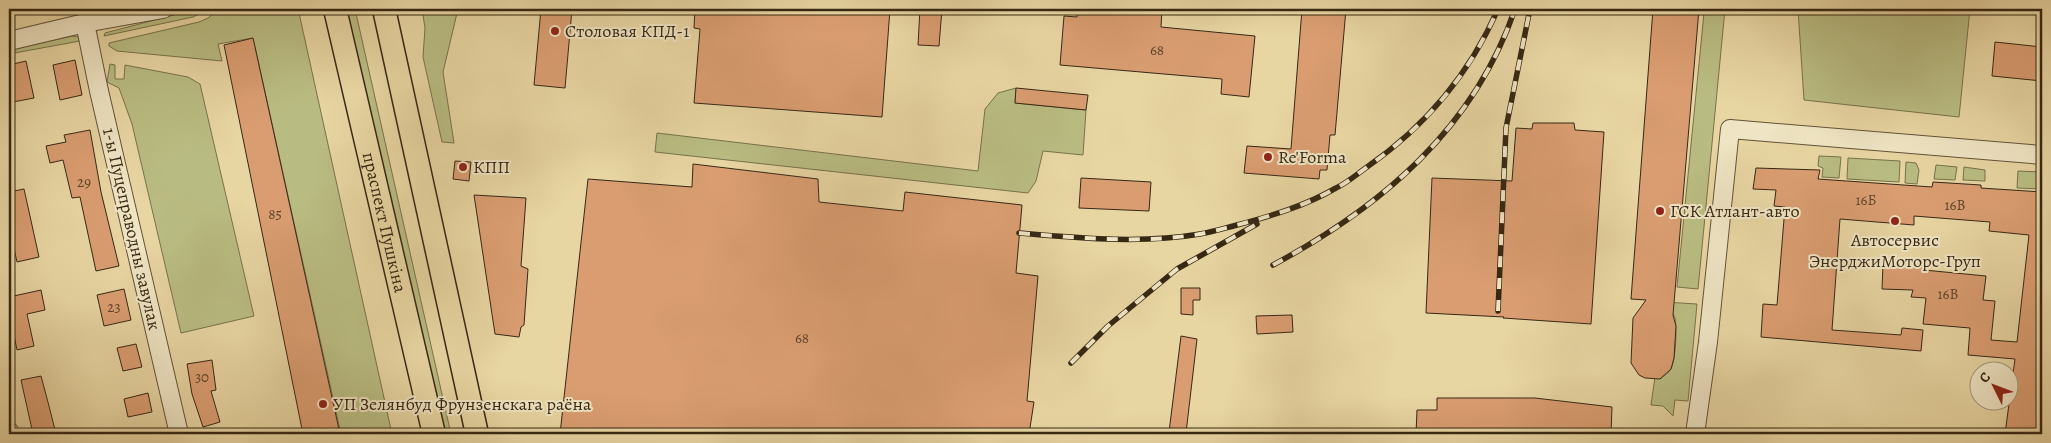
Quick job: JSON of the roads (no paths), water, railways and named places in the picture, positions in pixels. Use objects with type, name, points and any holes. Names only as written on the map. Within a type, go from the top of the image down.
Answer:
[{"type":"main road","name":"праспект Пушкіна","points":[[335,9],[434,434]]},
{"type":"main road","points":[[384,9],[477,434]]},
{"type":"street","points":[[9,41],[85,23],[163,9]]},
{"type":"street","name":"1-ы Пуцеправодны завулак","points":[[85,23],[99,91],[179,434]]},
{"type":"street","points":[[1695,434],[1708,342],[1730,129],[2042,154]]},
{"type":"railway","points":[[1019,233],[1110,239],[1178,237],[1200,234],[1250,222],[1312,200],[1352,178],[1388,151],[1427,116],[1444,97],[1474,56],[1498,9]]},
{"type":"railway","points":[[1273,265],[1351,217],[1386,190],[1419,160],[1449,127],[1475,91],[1497,52],[1515,9]]},
{"type":"railway","points":[[1498,311],[1506,128],[1530,9]]},
{"type":"railway","points":[[1071,363],[1108,326],[1177,269],[1257,224]]},
{"type":"place","name":"Столовая КПД-1","points":[[555,31]]},
{"type":"place","name":"Re'Forma","points":[[1268,157]]},
{"type":"place","name":"КПП","points":[[463,167]]},
{"type":"place","name":"ГСК Атлант-авто","points":[[1660,211]]},
{"type":"place","name":"Автосервис ЭнерджиМоторс-Груп","points":[[1895,221]]},
{"type":"place","name":"УП Зелянбуд Фрунзенскага раёна","points":[[323,404]]}]
